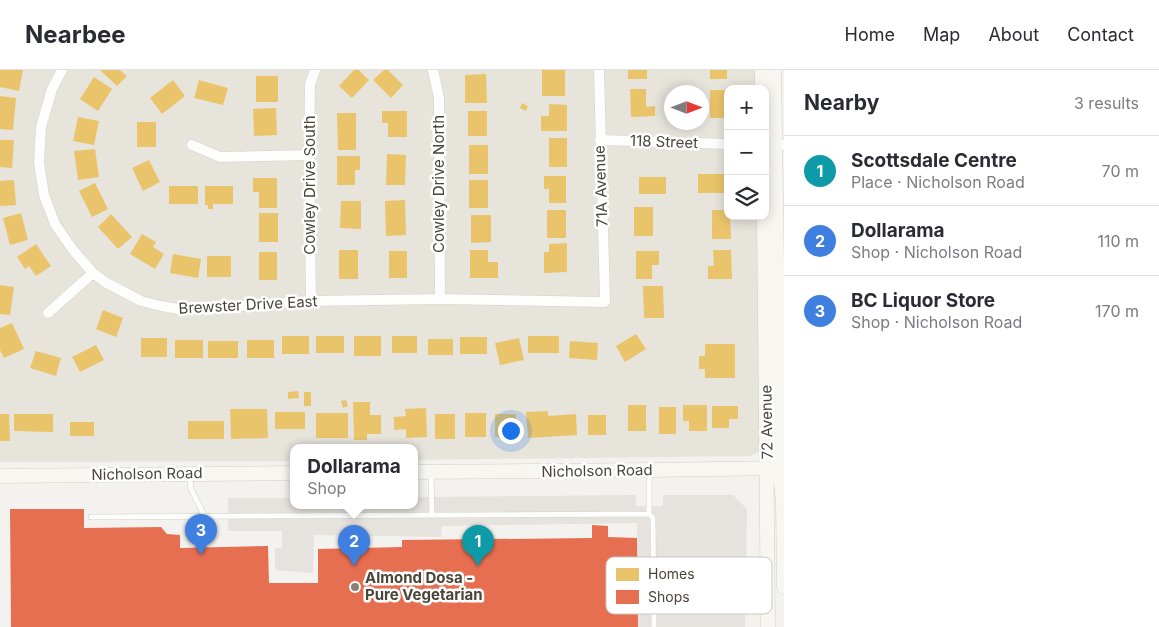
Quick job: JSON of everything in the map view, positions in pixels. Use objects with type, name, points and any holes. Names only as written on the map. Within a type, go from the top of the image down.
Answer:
[{"type":"main road","points":[[762,70],[762,85]]},
{"type":"main road","name":"72 Avenue","points":[[767,557],[766,497],[773,468],[780,391],[774,70]]},
{"type":"main road","name":"72 Avenue","points":[[764,220],[773,468],[782,496],[784,587]]},
{"type":"main road","name":"Nicholson Road","points":[[418,472],[773,468]]},
{"type":"main road","name":"Nicholson Road","points":[[0,476],[290,473]]},
{"type":"main road","name":"72 Avenue","points":[[768,614],[768,627]]},
{"type":"street","name":"Brewster Drive East","points":[[62,70],[52,89],[41,127],[39,163],[44,195],[55,224],[73,250],[93,273],[105,282],[140,301],[184,310],[311,301],[440,299],[605,302]]},
{"type":"street","name":"Cowley Drive South","points":[[311,301],[310,84],[315,70]]},
{"type":"street","name":"Cowley Drive North","points":[[433,70],[439,98],[440,299]]},
{"type":"street","name":"71A Avenue","points":[[599,70],[605,302]]},
{"type":"street","name":"118 Street","points":[[600,140],[724,144]]},
{"type":"street","points":[[192,145],[220,157],[309,156]]},
{"type":"street","points":[[48,314],[93,273]]},
{"type":"lane","points":[[649,470],[649,514],[653,518],[653,557]]},
{"type":"lane","points":[[431,472],[432,515]]},
{"type":"lane","points":[[189,474],[190,489],[205,517]]},
{"type":"lane","points":[[91,517],[649,514]]},
{"type":"lane","points":[[654,614],[654,627]]},
{"type":"shaded area","points":[[0,70],[773,70],[775,145],[763,445],[759,452],[750,456],[418,460],[418,444],[290,444],[290,461],[0,462]]},
{"type":"shaded area","points":[[636,495],[636,506],[663,506],[663,495],[733,495],[747,509],[746,557],[637,557],[637,523],[442,526],[441,537],[314,535],[313,573],[275,570],[275,548],[282,548],[282,531],[228,531],[228,498],[290,498],[290,509],[418,509],[418,497]]},
{"type":"shaded area","points":[[638,614],[745,614],[745,627],[638,627]]},
{"type":"building: Homes","points":[[0,70],[23,70],[19,91],[0,87]]},
{"type":"building: Homes","points":[[100,70],[120,70],[127,76],[117,86]]},
{"type":"building: Homes","points":[[354,70],[359,70],[369,80],[352,98],[339,86]]},
{"type":"building: Homes","points":[[384,70],[388,70],[403,85],[391,98],[373,80]]},
{"type":"building: Homes","points":[[542,70],[565,70],[565,96],[542,96]]},
{"type":"building: Homes","points":[[628,70],[647,70],[647,79],[628,79]]},
{"type":"building: Homes","points":[[710,70],[727,70],[727,79],[710,79]]},
{"type":"building: Homes","points":[[486,74],[487,103],[465,103],[465,75]]},
{"type":"building: Homes","points":[[256,76],[278,76],[278,102],[256,102]]},
{"type":"building: Homes","points":[[94,77],[112,89],[98,111],[80,99]]},
{"type":"building: Homes","points":[[173,80],[185,96],[162,114],[150,98]]},
{"type":"building: Homes","points":[[199,80],[228,88],[223,105],[194,98]]},
{"type":"building: Homes","points":[[630,89],[646,89],[646,107],[655,106],[655,116],[631,117]]},
{"type":"building: Homes","points":[[710,90],[724,90],[724,118],[710,118]]},
{"type":"building: Homes","points":[[0,96],[16,98],[13,130],[0,129]]},
{"type":"building: Homes","points":[[522,103],[528,106],[526,111],[520,108]]},
{"type":"building: Homes","points":[[549,104],[567,105],[567,131],[541,131],[541,116],[549,116]]},
{"type":"building: Homes","points":[[276,108],[277,135],[254,136],[253,109]]},
{"type":"building: Homes","points":[[382,111],[407,111],[407,137],[388,137],[388,123],[382,123]]},
{"type":"building: Homes","points":[[468,111],[487,111],[487,136],[468,136]]},
{"type":"building: Homes","points":[[337,113],[356,113],[356,150],[338,150]]},
{"type":"building: Homes","points":[[78,117],[99,121],[94,145],[73,141]]},
{"type":"building: Homes","points":[[137,122],[156,122],[156,147],[137,147]]},
{"type":"building: Homes","points":[[549,138],[567,138],[567,167],[549,167]]},
{"type":"building: Homes","points":[[0,140],[14,140],[12,168],[0,167]]},
{"type":"building: Homes","points":[[469,145],[488,145],[488,174],[469,174]]},
{"type":"building: Homes","points":[[95,149],[99,177],[78,180],[74,151]]},
{"type":"building: Homes","points":[[387,154],[406,155],[405,185],[386,185]]},
{"type":"building: Homes","points":[[337,156],[360,156],[360,170],[355,170],[355,185],[337,185]]},
{"type":"building: Homes","points":[[149,160],[160,182],[143,191],[132,168]]},
{"type":"building: Homes","points":[[698,174],[724,174],[724,193],[698,193]]},
{"type":"building: Homes","points":[[544,176],[566,176],[566,203],[549,203],[549,189],[544,189]]},
{"type":"building: Homes","points":[[639,177],[666,177],[666,194],[639,194]]},
{"type":"building: Homes","points":[[253,178],[277,178],[277,208],[259,208],[259,192],[253,192]]},
{"type":"building: Homes","points":[[14,180],[16,205],[0,206],[0,181]]},
{"type":"building: Homes","points":[[469,180],[488,180],[488,208],[469,208]]},
{"type":"building: Homes","points":[[95,183],[108,209],[92,217],[79,191]]},
{"type":"building: Homes","points":[[169,186],[198,186],[198,204],[169,204]]},
{"type":"building: Homes","points":[[205,186],[233,186],[233,204],[213,204],[213,209],[208,209],[208,205],[205,205]]},
{"type":"building: Homes","points":[[405,200],[406,235],[386,236],[385,201]]},
{"type":"building: Homes","points":[[341,201],[361,201],[361,229],[340,228]]},
{"type":"building: Homes","points":[[634,207],[653,207],[653,236],[634,236]]},
{"type":"building: Homes","points":[[547,210],[566,210],[566,238],[547,238]]},
{"type":"building: Homes","points":[[712,210],[724,210],[724,220],[730,220],[731,239],[712,239]]},
{"type":"building: Homes","points":[[21,213],[28,240],[10,245],[3,218]]},
{"type":"building: Homes","points":[[259,213],[278,213],[278,242],[259,242]]},
{"type":"building: Homes","points":[[111,214],[132,237],[118,249],[98,227]]},
{"type":"building: Homes","points":[[471,215],[491,215],[491,242],[471,243]]},
{"type":"building: Homes","points":[[142,234],[156,242],[153,247],[164,254],[155,269],[130,254]]},
{"type":"building: Homes","points":[[567,243],[567,272],[544,273],[544,252],[549,252],[549,244]]},
{"type":"building: Homes","points":[[36,244],[51,266],[36,276],[29,266],[25,269],[17,257]]},
{"type":"building: Homes","points":[[339,250],[358,250],[358,279],[339,279]]},
{"type":"building: Homes","points":[[470,250],[488,250],[488,262],[498,262],[498,278],[470,278]]},
{"type":"building: Homes","points":[[713,250],[731,250],[732,279],[708,279],[708,266],[714,266]]},
{"type":"building: Homes","points":[[389,251],[407,251],[407,278],[389,278]]},
{"type":"building: Homes","points":[[636,251],[659,251],[659,265],[652,265],[652,279],[636,279]]},
{"type":"building: Homes","points":[[259,252],[277,252],[277,280],[259,280]]},
{"type":"building: Homes","points":[[173,254],[201,259],[198,278],[170,273]]},
{"type":"building: Homes","points":[[207,256],[231,256],[231,277],[207,277]]},
{"type":"building: Homes","points":[[0,285],[14,287],[10,315],[0,314]]},
{"type":"building: Homes","points":[[643,286],[663,286],[664,318],[644,318]]},
{"type":"building: Homes","points":[[103,310],[123,318],[116,337],[96,329]]},
{"type":"building: Homes","points":[[12,323],[24,349],[4,358],[0,350],[0,328]]},
{"type":"building: Homes","points":[[636,334],[646,349],[625,362],[616,346]]},
{"type":"building: Homes","points":[[282,336],[309,336],[309,354],[282,354]]},
{"type":"building: Homes","points":[[316,336],[344,336],[344,353],[316,353]]},
{"type":"building: Homes","points":[[354,336],[381,336],[381,356],[354,356]]},
{"type":"building: Homes","points":[[392,336],[417,336],[417,353],[392,353]]},
{"type":"building: Homes","points":[[528,336],[559,336],[559,353],[528,353]]},
{"type":"building: Homes","points":[[460,337],[487,337],[487,354],[460,354]]},
{"type":"building: Homes","points":[[141,338],[167,338],[167,357],[141,357]]},
{"type":"building: Homes","points":[[519,338],[524,360],[500,365],[495,343]]},
{"type":"building: Homes","points":[[428,339],[453,339],[453,355],[428,355]]},
{"type":"building: Homes","points":[[175,340],[203,340],[203,358],[175,358]]},
{"type":"building: Homes","points":[[247,340],[274,340],[274,358],[247,358]]},
{"type":"building: Homes","points":[[208,341],[238,341],[238,358],[208,358]]},
{"type":"building: Homes","points":[[570,341],[598,343],[597,360],[569,358]]},
{"type":"building: Homes","points":[[705,344],[735,344],[735,378],[705,378],[705,369],[699,369],[699,356],[705,356]]},
{"type":"building: Homes","points":[[96,345],[104,360],[80,372],[72,357]]},
{"type":"building: Homes","points":[[36,351],[61,358],[56,376],[30,368]]},
{"type":"building: Homes","points":[[298,391],[299,398],[288,399],[288,392]]},
{"type":"building: Homes","points":[[304,392],[311,392],[311,406],[304,406]]},
{"type":"building: Homes","points":[[346,400],[348,406],[343,408],[341,401]]},
{"type":"building: Homes","points":[[353,402],[370,402],[370,415],[381,415],[381,434],[367,434],[367,440],[354,440]]},
{"type":"building: Homes","points":[[628,405],[646,405],[646,431],[628,431]]},
{"type":"building: Homes","points":[[683,405],[707,405],[707,431],[689,431],[689,421],[683,421]]},
{"type":"building: Homes","points":[[712,406],[738,406],[738,419],[729,419],[729,428],[712,428]]},
{"type":"building: Homes","points":[[659,407],[676,407],[676,434],[659,434]]},
{"type":"building: Homes","points":[[426,408],[427,437],[406,438],[406,429],[394,430],[394,417],[406,416],[405,409]]},
{"type":"building: Homes","points":[[230,409],[267,409],[268,438],[231,439]]},
{"type":"building: Homes","points":[[548,411],[548,416],[576,414],[577,435],[528,438],[526,412]]},
{"type":"building: Homes","points":[[275,412],[305,412],[305,429],[275,429]]},
{"type":"building: Homes","points":[[316,413],[348,413],[348,438],[316,438]]},
{"type":"building: Homes","points":[[465,413],[486,413],[486,437],[465,437]]},
{"type":"building: Homes","points":[[0,414],[9,414],[10,441],[0,441]]},
{"type":"building: Homes","points":[[14,414],[53,414],[53,432],[14,431]]},
{"type":"building: Homes","points":[[435,414],[455,414],[455,439],[435,439]]},
{"type":"building: Homes","points":[[495,414],[516,414],[516,437],[495,437]]},
{"type":"building: Homes","points":[[588,415],[606,415],[606,435],[588,435]]},
{"type":"building: Homes","points":[[188,421],[224,421],[224,439],[188,439]]},
{"type":"building: Homes","points":[[70,422],[94,422],[94,436],[70,436]]},
{"type":"building: Shops","points":[[10,509],[84,509],[84,528],[161,527],[167,534],[180,535],[180,548],[268,546],[269,583],[318,583],[318,549],[402,547],[402,540],[592,538],[592,525],[608,526],[608,537],[637,538],[637,557],[606,557],[606,614],[638,614],[638,627],[11,627]]},
{"type":"place","name":"BC Liquor Store","points":[[201,555]]},
{"type":"place","name":"Dollarama","points":[[354,566]]},
{"type":"place","name":"Scottsdale Centre","points":[[478,566]]},
{"type":"place","name":"Almond Dosa - Pure Vegetarian","points":[[355,587]]}]
